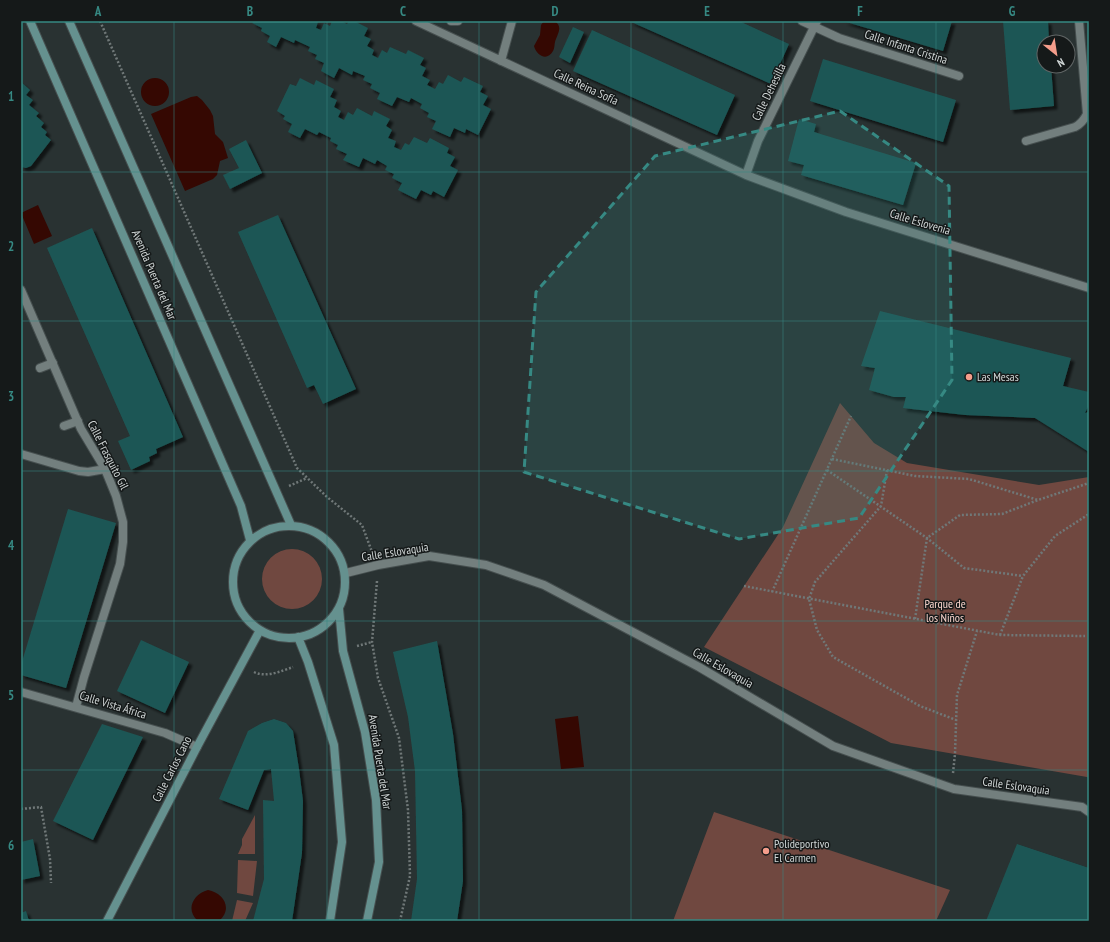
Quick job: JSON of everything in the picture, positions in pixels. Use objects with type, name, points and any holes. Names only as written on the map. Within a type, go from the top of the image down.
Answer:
[{"type":"main road","name":"Avenida Puerta del Mar","points":[[30,21],[241,506],[250,540]]},
{"type":"main road","name":"Avenida Puerta del Mar","points":[[69,21],[291,525]]},
{"type":"main road","points":[[291,525],[310,529],[327,539],[339,554],[346,573],[345,591],[339,608],[329,622],[315,632],[298,637],[279,637],[260,630],[245,617],[236,600],[232,578],[238,558],[250,540],[269,529],[291,525]]},
{"type":"main road","name":"Avenida Puerta del Mar","points":[[339,608],[343,651],[365,732],[376,800],[379,862],[367,921]]},
{"type":"main road","name":"Calle Carlos Cano","points":[[107,921],[197,747],[260,630]]},
{"type":"main road","points":[[298,637],[308,662],[334,745],[342,842],[330,921]]},
{"type":"street","name":"Calle Reina Sofía","points":[[416,21],[746,175]]},
{"type":"street","points":[[451,21],[458,21]]},
{"type":"street","points":[[502,61],[512,21]]},
{"type":"street","name":"Calle Infanta Cristina","points":[[802,21],[815,24],[856,44],[958,76]]},
{"type":"street","points":[[1026,141],[1075,127],[1084,120],[1087,114],[1080,21]]},
{"type":"street","name":"Calle Dehesilla","points":[[746,175],[758,141],[815,24]]},
{"type":"street","name":"Calle Eslovenia","points":[[746,175],[846,212],[1089,288]]},
{"type":"street","name":"Calle Frasquito Gil","points":[[21,290],[24,303],[78,420],[104,469],[116,496],[123,522],[123,542],[120,564],[76,707]]},
{"type":"street","points":[[40,368],[53,363]]},
{"type":"street","points":[[64,426],[78,420]]},
{"type":"street","points":[[21,454],[80,471],[88,472],[104,469]]},
{"type":"street","name":"Calle Eslovaquia","points":[[346,573],[378,565],[429,556],[486,565],[544,585],[699,667],[833,746],[951,788],[1082,807],[1089,812]]},
{"type":"street","name":"Calle Vista África","points":[[21,692],[165,734],[197,747]]},
{"type":"path","points":[[100,21],[297,468],[327,497],[362,525],[378,565],[372,642],[378,678],[399,738],[408,810],[410,876],[400,921]]},
{"type":"path","points":[[772,592],[851,416]]},
{"type":"path","points":[[832,459],[915,476],[969,479],[1038,500]]},
{"type":"path","points":[[827,470],[927,538],[964,568],[1023,576]]},
{"type":"path","points":[[887,470],[881,506],[814,582],[809,599],[817,630],[833,657],[920,706],[956,720]]},
{"type":"path","points":[[915,619],[927,538],[960,515],[1002,514],[1089,483]]},
{"type":"path","points":[[1000,635],[1023,576],[1055,536],[1089,514]]},
{"type":"path","points":[[744,586],[1000,635],[1085,636]]},
{"type":"path","points":[[951,788],[955,754],[957,695],[977,631]]},
{"type":"path","points":[[21,809],[41,807],[50,859],[51,883]]},
{"type":"highlighted area","points":[[840,111],[949,186],[952,380],[859,518],[739,539],[524,472],[536,292],[655,156]]},
{"type":"green space","name":"Parque de los Niños","points":[[840,403],[874,443],[907,463],[1039,485],[1089,477],[1089,778],[891,743],[704,647],[783,527]]},
{"type":"green space","points":[[292,549],[309,554],[317,562],[322,579],[317,596],[309,604],[292,609],[275,604],[267,596],[262,579],[267,562],[275,554]]},
{"type":"green space","name":"Polideportivo El Carmen","points":[[714,812],[950,890],[936,921],[673,921]]},
{"type":"green space","points":[[255,815],[255,854],[238,854],[242,845],[242,839]]},
{"type":"green space","points":[[238,860],[257,861],[253,896],[237,893]]},
{"type":"green space","points":[[237,900],[253,903],[245,921],[232,921]]},
{"type":"shaded area","points":[[544,21],[555,21],[559,25],[553,51],[545,57],[537,52],[534,46],[540,35],[541,25]]},
{"type":"shaded area","points":[[155,78],[165,82],[169,92],[165,102],[155,106],[145,102],[141,92],[145,82]]},
{"type":"shaded area","points":[[197,96],[210,110],[213,116],[215,134],[223,142],[228,158],[220,161],[217,175],[213,179],[185,191],[151,114],[191,97]]},
{"type":"shaded area","points":[[38,205],[52,236],[34,244],[21,213]]},
{"type":"shaded area","points":[[578,716],[584,767],[561,769],[555,719]]},
{"type":"shaded area","points":[[208,890],[218,894],[225,902],[225,912],[219,921],[198,921],[192,912],[192,903],[198,895]]},
{"type":"building","points":[[254,21],[317,21],[316,28],[321,30],[324,23],[330,26],[332,21],[341,21],[347,24],[349,21],[354,21],[368,28],[364,36],[371,39],[367,46],[374,50],[372,55],[378,58],[382,50],[387,53],[390,47],[406,54],[408,50],[424,58],[420,65],[426,68],[422,76],[430,80],[427,85],[435,89],[439,82],[443,84],[448,75],[461,82],[464,77],[483,86],[480,92],[488,96],[483,105],[491,109],[478,135],[466,129],[465,133],[454,128],[450,137],[432,129],[436,121],[427,117],[429,113],[420,108],[422,104],[411,98],[409,102],[397,97],[392,106],[377,99],[380,93],[370,88],[372,84],[363,80],[365,76],[353,71],[352,75],[339,68],[334,78],[321,71],[324,63],[315,59],[317,55],[308,51],[310,47],[295,40],[294,43],[281,37],[276,47],[267,42],[270,36],[261,31],[262,28],[252,23]]},
{"type":"building","points":[[629,21],[739,21],[789,44],[771,84]]},
{"type":"building","points":[[843,21],[952,21],[943,51]]},
{"type":"building","points":[[1003,21],[1048,21],[1049,34],[1036,34],[1036,74],[1052,74],[1054,106],[1010,110]]},
{"type":"building","points":[[573,27],[584,32],[570,63],[559,57]]},
{"type":"building","points":[[592,30],[735,95],[717,135],[573,71]]},
{"type":"building","points":[[823,59],[956,100],[943,142],[810,101]]},
{"type":"building","points":[[300,78],[314,85],[316,80],[334,89],[330,97],[337,100],[334,107],[341,111],[338,117],[344,120],[348,112],[353,115],[357,108],[372,116],[374,111],[390,119],[386,126],[392,130],[388,138],[396,141],[394,147],[401,150],[405,143],[409,145],[414,137],[427,143],[430,138],[449,148],[447,153],[455,157],[450,166],[458,170],[444,197],[433,191],[431,195],[421,190],[416,199],[398,190],[402,183],[392,178],[394,174],[385,170],[387,166],[377,160],[375,164],[363,158],[359,167],[343,160],[347,154],[336,149],[338,145],[330,141],[331,138],[319,132],[317,135],[305,129],[300,138],[288,132],[292,124],[283,119],[285,116],[277,111],[290,84],[296,86]]},
{"type":"building","points":[[21,82],[30,90],[26,95],[33,100],[29,105],[39,113],[36,116],[44,123],[41,127],[47,132],[45,135],[51,140],[31,166],[26,168],[21,167]]},
{"type":"building","points":[[799,119],[816,124],[814,132],[916,163],[903,205],[801,175],[804,165],[788,161]]},
{"type":"building","points":[[246,140],[262,173],[230,189],[223,175],[239,168],[229,149]]},
{"type":"building","points":[[278,215],[356,389],[323,404],[314,385],[307,388],[238,232]]},
{"type":"building","points":[[92,228],[183,437],[156,449],[157,453],[149,457],[150,461],[131,470],[118,441],[130,436],[47,248]]},
{"type":"building","name":"Las Mesas","points":[[880,311],[1071,358],[1063,386],[1089,392],[1089,405],[1085,413],[1089,412],[1089,452],[1035,418],[965,415],[903,408],[906,397],[894,397],[869,390],[875,368],[861,366]]},
{"type":"building","points":[[68,509],[116,523],[66,688],[21,675],[21,665]]},
{"type":"building","points":[[141,640],[189,662],[165,713],[117,691]]},
{"type":"building","points":[[437,641],[453,734],[462,810],[463,881],[457,921],[411,921],[417,879],[415,771],[408,717],[393,652]]},
{"type":"building","points":[[274,719],[286,723],[293,731],[303,801],[302,853],[292,921],[253,921],[264,879],[263,800],[274,801],[271,769],[264,770],[248,810],[219,799],[248,731],[262,723]]},
{"type":"building","points":[[102,724],[143,737],[93,840],[53,821]]},
{"type":"building","points":[[33,839],[40,876],[21,880],[21,842]]},
{"type":"building","points":[[1017,844],[1089,868],[1089,921],[986,921]]},
{"type":"building","points":[[26,911],[29,921],[21,921],[21,913]]},
{"type":"place","name":"Las Mesas","points":[[969,377]]},
{"type":"place","name":"Polideportivo El Carmen","points":[[766,851]]}]
